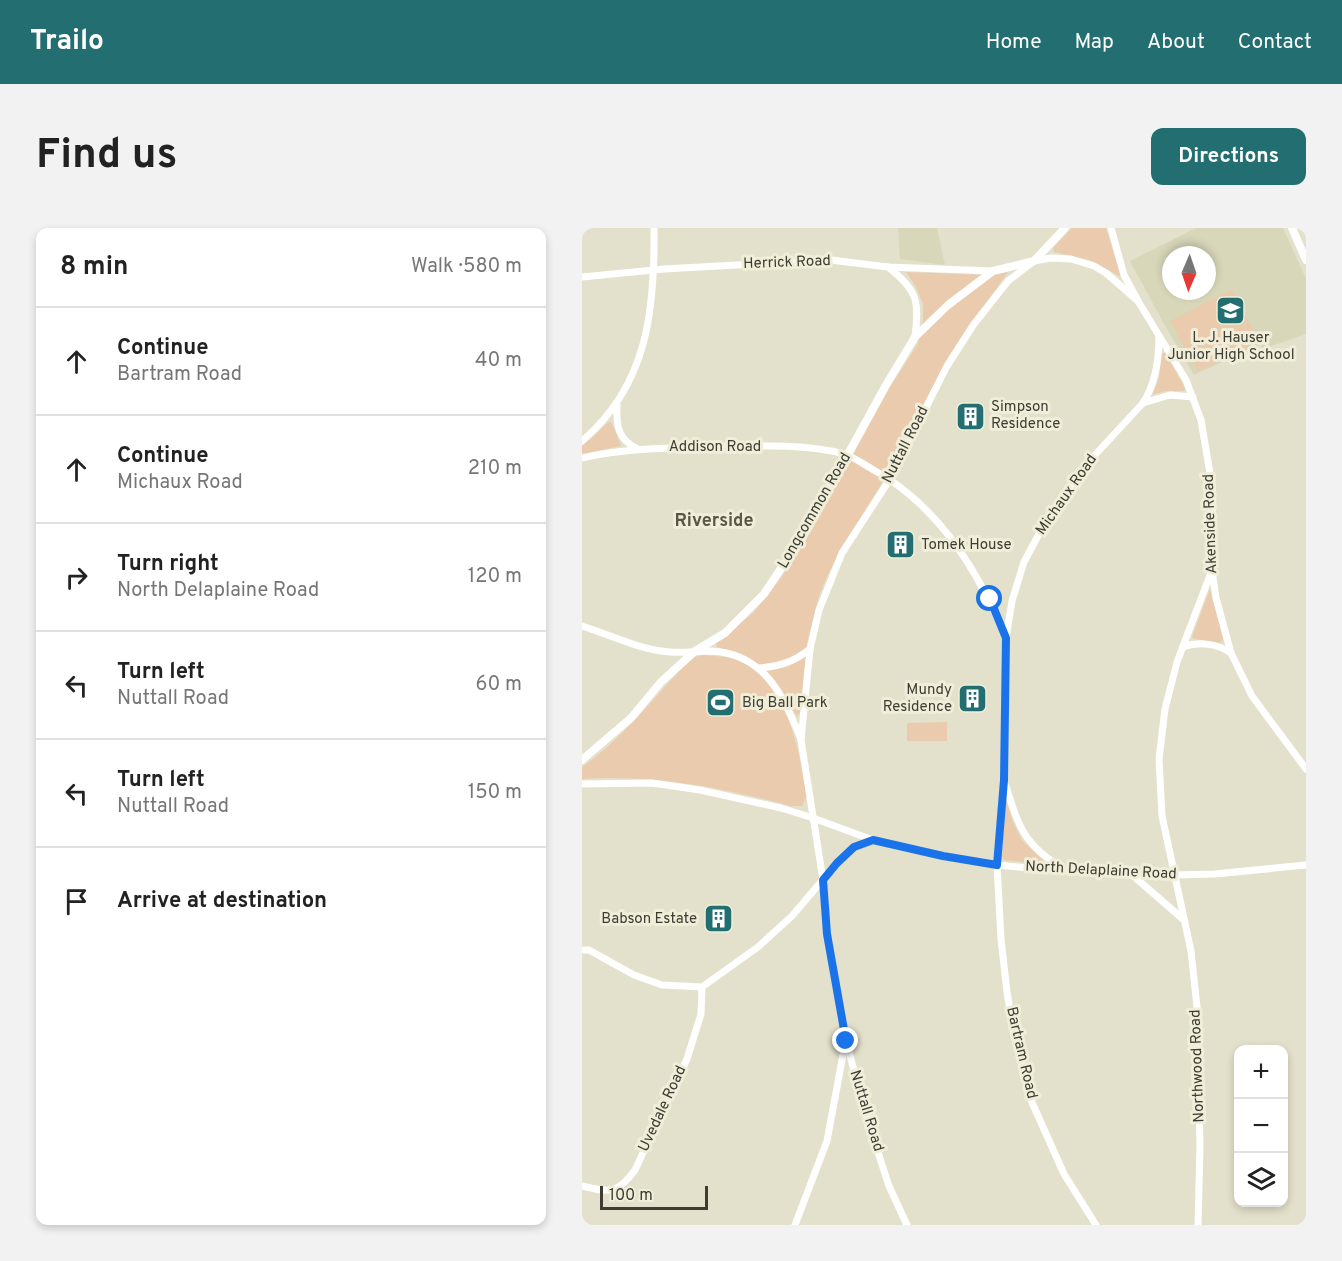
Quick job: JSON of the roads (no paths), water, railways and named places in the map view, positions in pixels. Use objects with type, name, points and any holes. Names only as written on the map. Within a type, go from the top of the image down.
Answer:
[{"type":"street","points":[[582,441],[599,427],[617,404],[633,375],[645,341],[655,270],[654,228]]},
{"type":"street","points":[[1034,261],[1065,228]]},
{"type":"street","name":"Akenside Road","points":[[1111,228],[1125,275],[1138,301],[1186,380],[1193,397],[1204,436],[1212,485],[1212,570],[1216,598],[1232,653],[1252,696],[1306,769]]},
{"type":"street","points":[[1292,228],[1306,260]]},
{"type":"street","name":"Akenside Road","points":[[1034,261],[1060,258],[1083,262],[1115,279],[1138,301]]},
{"type":"street","name":"Herrick Road","points":[[582,278],[655,270],[831,260],[888,267],[993,271]]},
{"type":"street","name":"Longcommon Road","points":[[582,760],[631,717],[661,682],[694,651],[724,633],[764,594],[807,531],[886,384],[915,337],[948,305],[993,271],[1034,261]]},
{"type":"street","name":"Nuttall Road","points":[[801,740],[810,649],[819,610],[833,571],[842,553],[890,479],[947,366],[974,324],[1008,281],[1034,261]]},
{"type":"street","name":"Longcommon Road","points":[[888,267],[904,280],[914,294],[918,313],[915,337]]},
{"type":"street","name":"Michaux Road","points":[[997,865],[1004,780],[1006,638],[1012,601],[1024,562],[1047,519],[1083,468],[1149,394],[1159,352],[1159,335]]},
{"type":"street","points":[[1143,402],[1170,394],[1193,397]]},
{"type":"street","points":[[617,404],[617,427],[626,443],[636,448]]},
{"type":"street","name":"Addison Road","points":[[582,458],[636,448],[726,446],[797,447],[847,455]]},
{"type":"street","points":[[847,455],[890,479],[922,506],[950,536],[990,599],[1006,638]]},
{"type":"street","name":"Northwood Road","points":[[1198,1225],[1199,1040],[1191,951],[1162,816],[1159,759],[1165,709],[1183,647],[1212,570]]},
{"type":"street","name":"Nuttall Road","points":[[582,627],[646,648],[670,652],[714,651],[739,657],[760,668],[776,687],[788,707],[801,740],[823,880],[827,934],[846,1041],[867,1119],[889,1186],[907,1225]]},
{"type":"street","points":[[1183,647],[1210,644],[1232,653]]},
{"type":"street","points":[[760,668],[781,666],[798,659],[810,649]]},
{"type":"street","name":"Michaux Road","points":[[1004,780],[1018,824],[1025,837],[1042,854],[1066,870]]},
{"type":"street","name":"North Delaplaine Road","points":[[582,784],[633,782],[677,786],[735,797],[813,818],[873,840],[943,856],[997,865],[1173,875],[1215,874],[1306,865]]},
{"type":"street","points":[[582,950],[589,950],[634,975],[662,985],[702,987],[758,948],[792,916],[837,863],[854,847],[873,840]]},
{"type":"street","name":"Bartram Road","points":[[997,865],[1001,939],[1012,1029],[1030,1098],[1064,1174],[1096,1225]]},
{"type":"street","points":[[1130,873],[1184,920]]},
{"type":"street","name":"Uvedale Road","points":[[582,1186],[601,1191],[613,1191],[625,1184],[635,1170],[687,1059],[701,1014],[702,987]]},
{"type":"street","points":[[795,1225],[827,1142],[846,1041]]},
{"type":"street","name":"Northwood Road","points":[[1190,1225],[1197,1213]]},
{"type":"place","name":"L. J. Hauser Junior High School","points":[[1231,311]]},
{"type":"place","name":"Simpson Residence","points":[[970,416]]},
{"type":"place","name":"Tomek House","points":[[900,545]]},
{"type":"place","name":"Mundy Residence","points":[[973,699]]},
{"type":"place","name":"Big Ball Park","points":[[721,703]]},
{"type":"place","name":"Babson Estate","points":[[718,919]]},
{"type":"district","name":"Riverside","points":[[714,521]]}]
